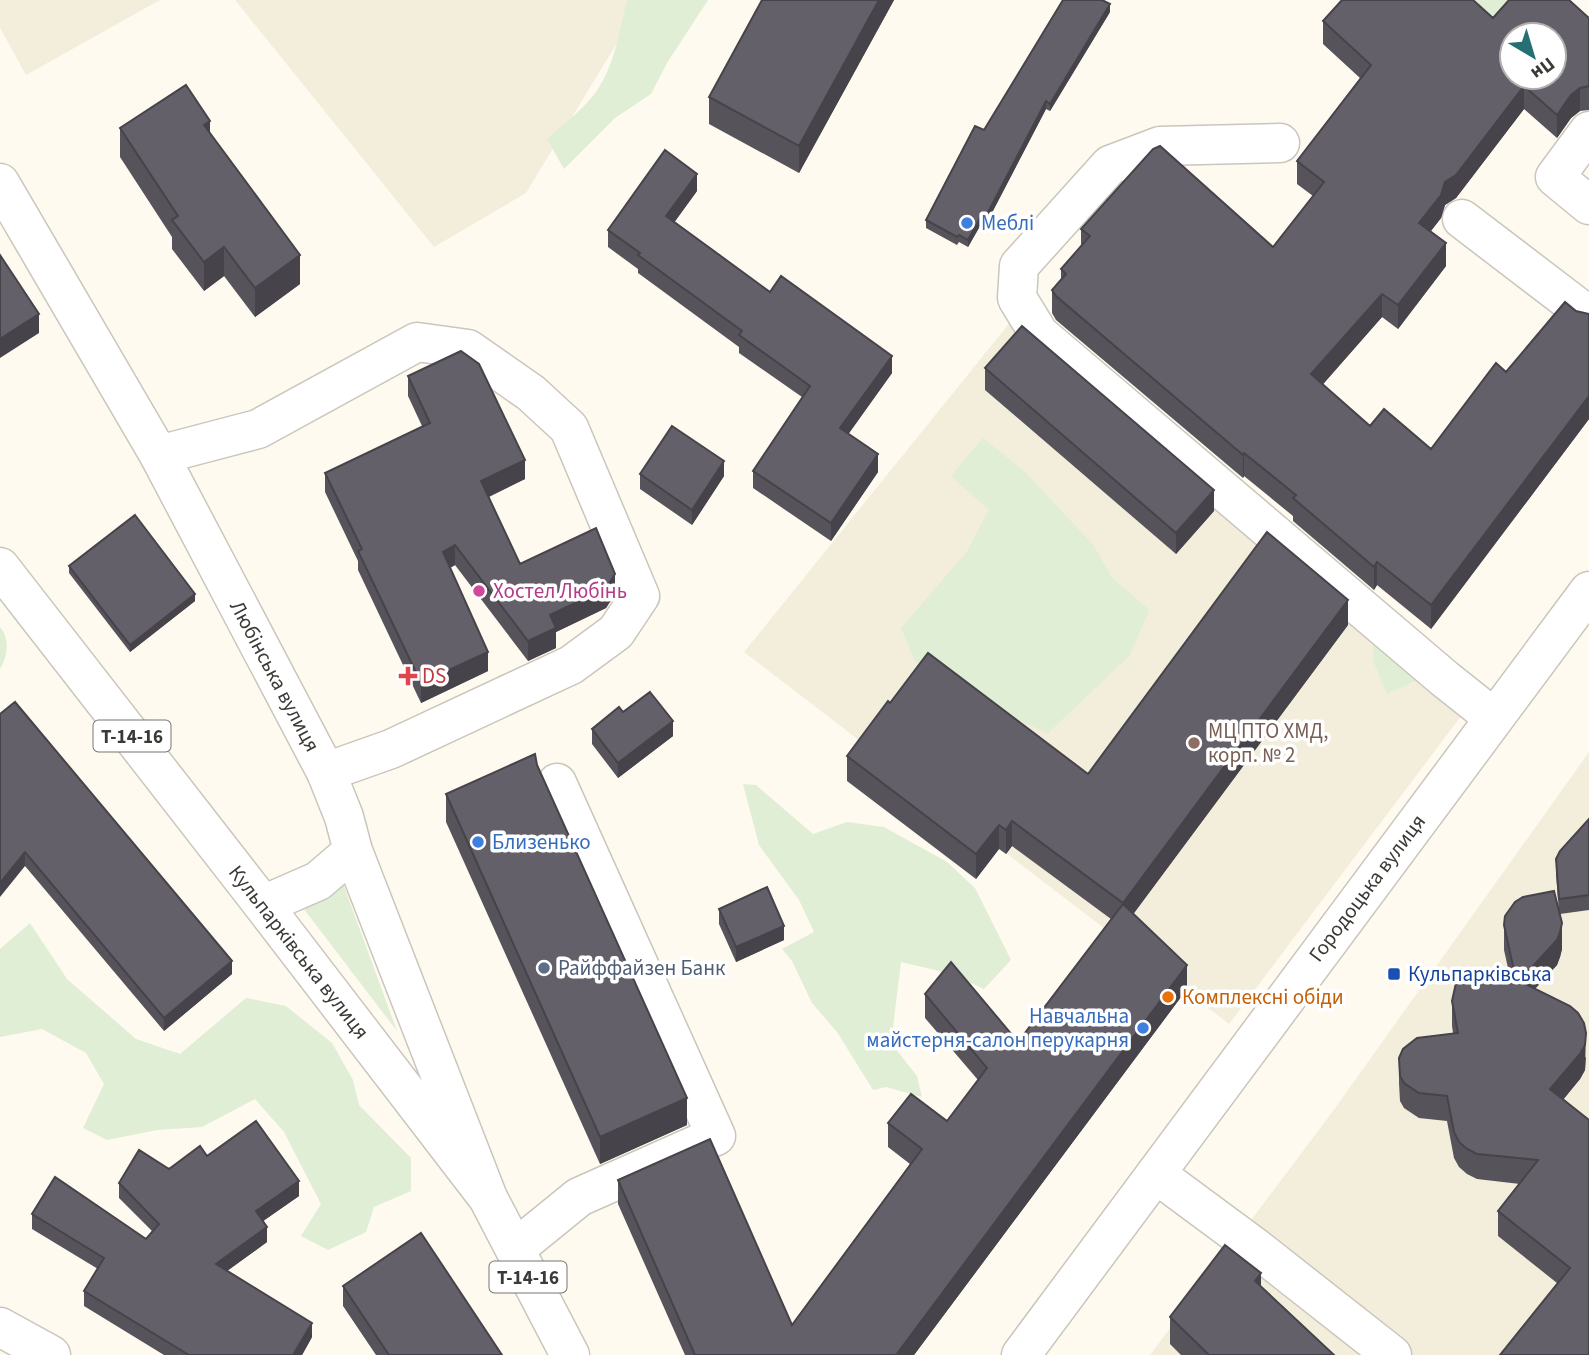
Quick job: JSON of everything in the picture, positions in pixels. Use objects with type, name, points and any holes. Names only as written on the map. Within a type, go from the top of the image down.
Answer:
[{"type":"main road","points":[[1589,131],[1555,177],[1589,205]]},
{"type":"main road","points":[[1280,143],[1160,146],[1110,165],[1019,266],[1017,298],[1039,334],[1494,718]]},
{"type":"main road","name":"Любінська вулиця","points":[[0,183],[159,455],[326,772],[344,817],[353,851],[488,1198]]},
{"type":"main road","points":[[1462,219],[1589,316]]},
{"type":"main road","points":[[159,455],[258,429],[416,342],[467,349],[531,393],[569,428],[640,596],[616,632],[571,665],[391,749],[326,772]]},
{"type":"main road","name":"Кульпарківська вулиця","points":[[0,568],[488,1198],[570,1355]]},
{"type":"main road","name":"Городоцька вулиця","points":[[1033,1351],[1156,1174],[1589,591]]},
{"type":"main road","points":[[515,1249],[579,1197],[716,1136],[557,783]]},
{"type":"main road","points":[[263,905],[318,881],[353,851]]},
{"type":"main road","points":[[1156,1174],[1256,1248],[1392,1355]]},
{"type":"main road","points":[[0,1327],[51,1355]]},
{"type":"shaded area","points":[[0,0],[160,0],[26,75],[0,28]]},
{"type":"shaded area","points":[[235,0],[643,0],[526,193],[434,247]]},
{"type":"shaded area","points":[[1029,299],[1480,691],[1229,1024],[744,652]]},
{"type":"shaded area","points":[[1589,752],[1589,1355],[1150,1355],[1333,1111]]},
{"type":"green space","points":[[627,0],[708,0],[667,63],[651,94],[615,118],[564,169],[547,139],[587,103],[604,79],[616,46]]},
{"type":"green space","points":[[1463,0],[1512,0],[1497,16],[1478,13]]},
{"type":"green space","points":[[983,438],[1026,473],[1094,546],[1112,578],[1149,610],[1130,655],[1048,733],[936,686],[914,659],[901,628],[966,553],[989,510],[951,476]]},
{"type":"green space","points":[[0,627],[7,648],[0,669]]},
{"type":"green space","points":[[1372,627],[1439,670],[1387,694],[1374,663]]},
{"type":"green space","points":[[743,784],[756,785],[813,834],[847,822],[884,827],[947,862],[975,888],[1011,960],[984,989],[952,974],[901,962],[891,1043],[917,1076],[922,1097],[886,1087],[873,1090],[837,1032],[812,1003],[792,961],[782,949],[814,932],[799,900],[759,845]]},
{"type":"green space","points":[[341,878],[397,1031],[300,904]]},
{"type":"green space","points":[[30,923],[67,979],[136,1039],[180,1054],[246,998],[286,1006],[332,1043],[353,1080],[359,1105],[411,1158],[411,1191],[374,1207],[366,1232],[328,1250],[301,1236],[321,1204],[284,1132],[255,1099],[202,1127],[157,1130],[107,1140],[83,1128],[104,1084],[86,1053],[42,1029],[0,1037],[0,949]]},
{"type":"building","points":[[762,0],[879,0],[799,146],[709,97]]},
{"type":"building","points":[[1063,0],[1102,0],[1110,4],[1050,104],[1046,101],[984,220],[980,218],[968,240],[959,235],[957,237],[926,220],[975,126],[984,130]]},
{"type":"building","points":[[1342,0],[1473,0],[1493,18],[1509,0],[1569,0],[1589,18],[1589,86],[1580,88],[1571,95],[1557,115],[1530,91],[1568,91],[1568,21],[1498,21],[1498,91],[1520,91],[1456,175],[1445,182],[1441,195],[1419,223],[1446,243],[1398,305],[1382,294],[1311,374],[1370,426],[1384,409],[1431,449],[1496,363],[1506,372],[1565,302],[1576,311],[1589,314],[1589,396],[1431,605],[1377,562],[1374,567],[1293,498],[1296,495],[1244,453],[1243,455],[1052,290],[1066,274],[1061,269],[1090,236],[1081,229],[1153,149],[1160,146],[1273,247],[1324,182],[1297,161],[1371,65],[1323,21]]},
{"type":"building","points":[[186,85],[210,121],[204,125],[300,255],[255,288],[224,247],[204,262],[172,220],[178,216],[120,128]]},
{"type":"building","points":[[665,150],[697,174],[666,216],[770,292],[781,276],[892,356],[840,428],[878,454],[831,523],[753,471],[810,386],[739,335],[742,331],[608,230]]},
{"type":"building","points":[[0,255],[39,314],[0,339]]},
{"type":"building","points":[[1022,326],[1214,490],[1176,533],[985,368]]},
{"type":"building","points":[[461,351],[479,364],[525,460],[481,481],[520,564],[596,528],[615,574],[606,588],[550,615],[556,628],[528,641],[455,545],[443,552],[488,652],[421,683],[358,551],[362,549],[325,473],[430,423],[408,376]]},
{"type":"building","points":[[672,426],[724,461],[692,510],[640,474]]},
{"type":"building","points":[[135,515],[195,594],[130,645],[69,566]]},
{"type":"building","points":[[1267,532],[1348,600],[1123,903],[1012,821],[1006,830],[999,825],[976,854],[847,756],[928,653],[1088,774]]},
{"type":"building","points":[[650,692],[673,721],[618,763],[592,729],[619,707],[623,712]]},
{"type":"building","points":[[15,702],[232,961],[164,1018],[25,852],[0,883],[0,714]]},
{"type":"building","points":[[535,754],[537,765],[687,1098],[600,1137],[446,794]]},
{"type":"building","points":[[1589,819],[1589,895],[1559,899],[1556,859]]},
{"type":"building","points":[[767,887],[784,926],[736,947],[719,909]]},
{"type":"building","points":[[1554,891],[1562,923],[1557,940],[1519,981],[1570,1006],[1584,1023],[1586,1033],[1585,1045],[1580,1054],[1550,1089],[1589,1120],[1589,1355],[1500,1355],[1570,1268],[1498,1211],[1538,1160],[1477,1154],[1467,1149],[1459,1142],[1454,1132],[1447,1096],[1419,1093],[1404,1083],[1400,1076],[1399,1058],[1403,1049],[1417,1038],[1458,1033],[1452,1001],[1456,983],[1463,976],[1493,969],[1516,980],[1504,925],[1505,916],[1515,902],[1523,897]]},
{"type":"building","points":[[1123,904],[1187,965],[896,1355],[695,1355],[618,1180],[710,1139],[792,1325],[922,1149],[888,1123],[911,1094],[947,1121],[987,1068],[925,994],[951,962],[1018,1042]]},
{"type":"building","points":[[256,1121],[299,1181],[256,1211],[267,1227],[216,1264],[312,1323],[293,1355],[189,1355],[84,1291],[104,1258],[32,1214],[55,1177],[146,1239],[159,1224],[119,1183],[139,1150],[169,1169],[200,1146],[207,1156]]},
{"type":"building","points":[[421,1233],[502,1355],[389,1355],[343,1286]]},
{"type":"building","points":[[1225,1245],[1261,1273],[1255,1281],[1334,1355],[1209,1355],[1170,1317]]},
{"type":"place","name":"Меблі","points":[[967,223]]},
{"type":"place","name":"Хостел Любінь","points":[[479,591]]},
{"type":"place","name":"DS","points":[[408,676]]},
{"type":"place","name":"МЦ ПТО ХМД, корп. № 2","points":[[1194,743]]},
{"type":"place","name":"Близенько","points":[[478,842]]},
{"type":"place","name":"Райффайзен Банк","points":[[544,968]]},
{"type":"place","name":"Кульпарківська","points":[[1394,974]]},
{"type":"place","name":"Комплексні обіди","points":[[1168,997]]},
{"type":"place","name":"Навчальна майстерня-салон перукарня","points":[[1143,1028]]}]
